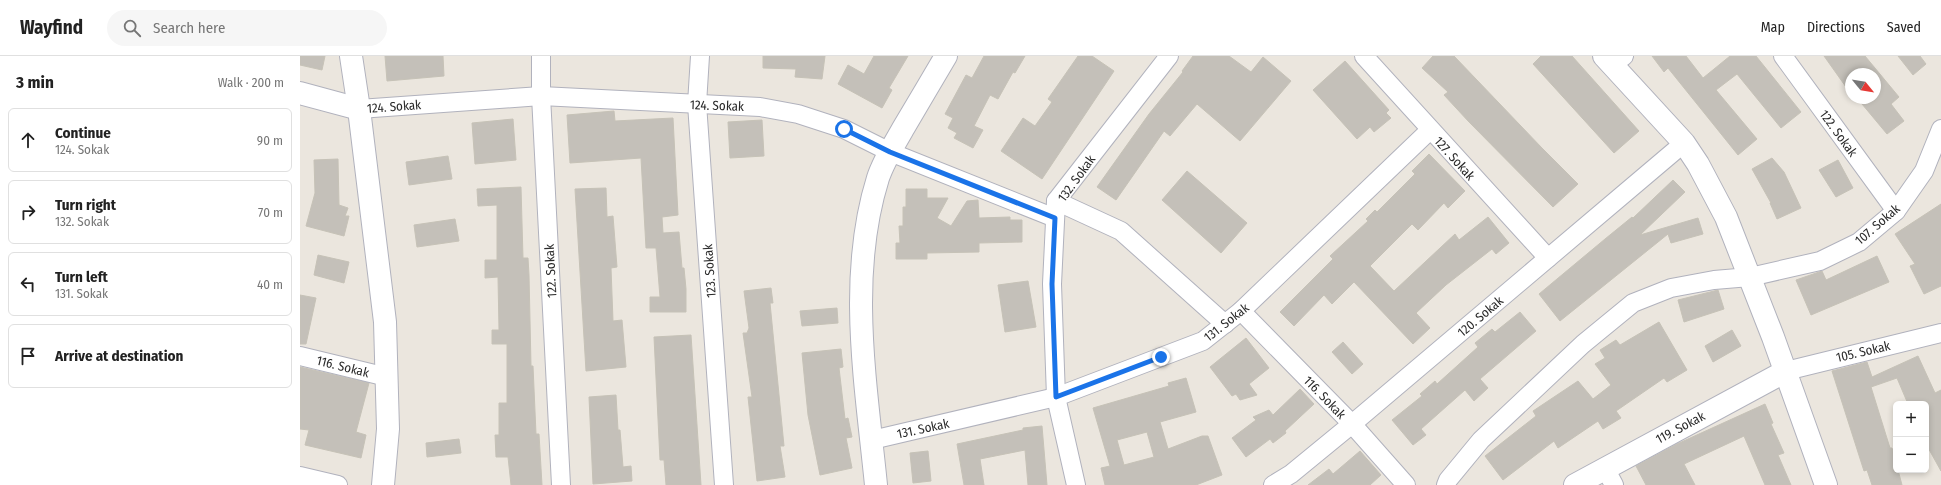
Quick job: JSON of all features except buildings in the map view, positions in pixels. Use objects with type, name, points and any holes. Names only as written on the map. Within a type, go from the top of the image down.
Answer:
[{"type":"main road","points":[[351,56],[359,109],[385,322],[388,429],[383,485]]},
{"type":"main road","points":[[876,485],[860,313],[862,265],[869,217],[878,177],[890,152],[946,56]]},
{"type":"main road","points":[[1613,59],[1684,143],[1698,164],[1726,217],[1786,371],[1826,485]]},
{"type":"main road","points":[[300,93],[359,109]]},
{"type":"main road","name":"119. Sokak","points":[[1575,485],[1609,476],[1786,371]]},
{"type":"street","name":"122. Sokak","points":[[541,56],[540,96],[561,485]]},
{"type":"street","name":"123. Sokak","points":[[700,56],[697,104],[724,485]]},
{"type":"street","name":"132. Sokak","points":[[1076,485],[1056,397],[1052,284],[1056,209],[1169,56]]},
{"type":"street","name":"127. Sokak","points":[[1364,56],[1548,258]]},
{"type":"street","name":"122. Sokak","points":[[1783,56],[1896,211]]},
{"type":"street","name":"124. Sokak","points":[[359,109],[540,96],[760,107],[798,114],[844,129],[890,152],[1121,231],[1225,324]]},
{"type":"street","name":"107. Sokak","points":[[1446,485],[1481,440],[1583,344],[1633,303],[1671,288],[1714,280],[1750,277],[1820,261],[1859,242],[1896,211],[1924,171],[1941,129]]},
{"type":"street","name":"131. Sokak","points":[[872,440],[1056,397],[1203,341],[1241,311],[1430,130]]},
{"type":"street","name":"120. Sokak","points":[[1273,485],[1291,474],[1352,424],[1684,143]]},
{"type":"street","name":"116. Sokak","points":[[1241,311],[1352,424],[1406,485]]},
{"type":"street","name":"105. Sokak","points":[[1786,371],[1850,354],[1940,337]]},
{"type":"street","name":"116. Sokak","points":[[300,356],[387,377]]},
{"type":"street","points":[[300,476],[338,485]]},
{"type":"route","points":[[844,129],[890,152],[1055,218],[1052,284],[1056,397],[1161,357]]}]
